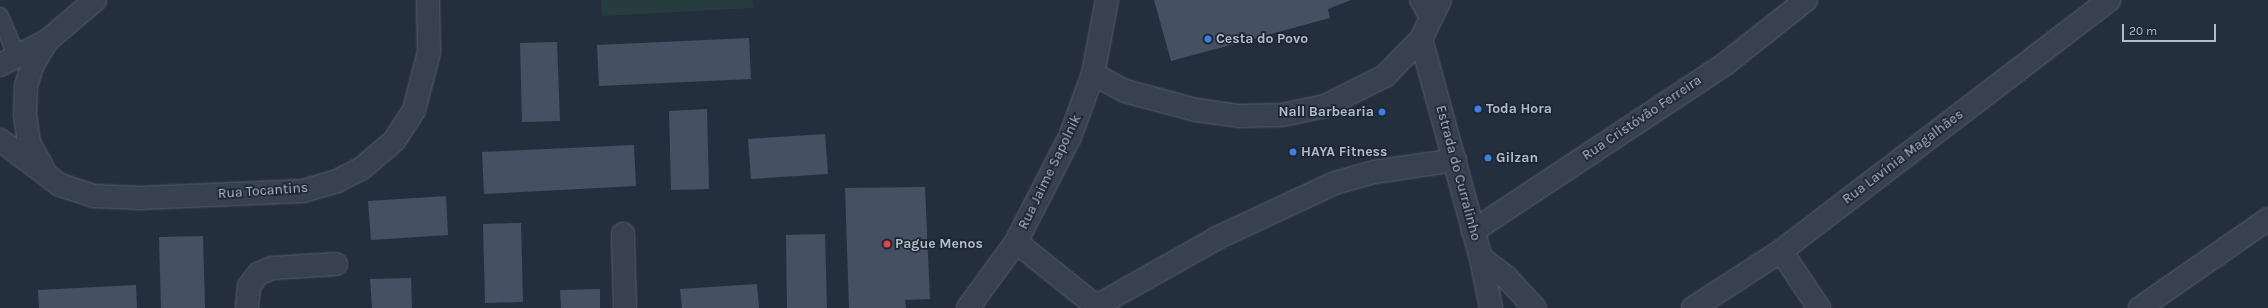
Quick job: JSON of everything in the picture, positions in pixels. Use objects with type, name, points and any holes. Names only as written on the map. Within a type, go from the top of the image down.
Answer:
[{"type":"street","points":[[9,61],[47,41],[95,0]]},
{"type":"street","name":"Rua Tocantins","points":[[0,140],[60,185],[93,196],[141,198],[302,191],[337,181],[361,169],[394,141],[414,110],[429,52],[428,0]]},
{"type":"street","name":"Rua Jaime Sapolnik","points":[[968,308],[1016,242],[1070,136],[1093,74],[1107,0]]},
{"type":"street","points":[[1093,74],[1125,91],[1196,110],[1239,116],[1282,115],[1325,106],[1357,92],[1385,76],[1426,31],[1440,0]]},
{"type":"street","name":"Rua Cristóvão Ferreira","points":[[1473,231],[1726,64],[1806,0]]},
{"type":"street","name":"Rua Lavínia Magalhães","points":[[1693,308],[1780,251],[2109,0]]},
{"type":"street","name":"Estrada do Curralinho","points":[[1426,31],[1455,160],[1481,258],[1491,308]]},
{"type":"street","points":[[47,41],[30,73],[24,115],[29,142],[47,176]]},
{"type":"street","points":[[1016,242],[1094,307],[1217,238],[1335,183],[1374,172],[1455,160]]},
{"type":"street","points":[[2140,308],[2168,301],[2268,219]]},
{"type":"street","points":[[623,234],[626,308]]},
{"type":"street","points":[[1780,251],[1819,308]]},
{"type":"street","points":[[1481,258],[1506,277],[1535,308]]},
{"type":"street","points":[[247,308],[249,286],[258,274],[272,268],[336,264]]},
{"type":"lane","points":[[1418,0],[1426,31]]},
{"type":"lane","points":[[0,16],[9,61]]},
{"type":"green space","points":[[601,0],[752,0],[753,8],[602,16]]},
{"type":"building","name":"Cesta do Povo","points":[[1154,0],[1351,0],[1328,9],[1330,18],[1171,61]]},
{"type":"building","points":[[749,38],[751,79],[599,86],[597,45]]},
{"type":"building","points":[[557,42],[560,121],[522,122],[520,43]]},
{"type":"building","points":[[707,109],[709,189],[671,190],[669,111]]},
{"type":"building","points":[[825,134],[828,174],[751,179],[748,139]]},
{"type":"building","points":[[634,145],[636,186],[484,194],[482,152]]},
{"type":"building","name":"Pague Menos","points":[[925,187],[930,299],[905,300],[906,308],[849,308],[845,188]]},
{"type":"building","points":[[446,196],[448,235],[371,240],[368,201]]},
{"type":"building","points":[[521,223],[523,302],[485,303],[483,224]]},
{"type":"building","points":[[825,234],[827,308],[787,308],[786,235]]},
{"type":"building","points":[[203,236],[205,308],[161,308],[159,237]]},
{"type":"building","points":[[411,278],[412,308],[372,308],[370,279]]},
{"type":"building","points":[[757,284],[759,308],[682,308],[680,289]]},
{"type":"building","points":[[136,285],[137,308],[39,308],[38,290]]},
{"type":"building","points":[[600,289],[600,308],[561,308],[560,290]]},
{"type":"place","name":"Cesta do Povo","points":[[1208,39]]},
{"type":"place","name":"Toda Hora","points":[[1478,109]]},
{"type":"place","name":"Nall Barbearia","points":[[1382,112]]},
{"type":"place","name":"HAYA Fitness","points":[[1293,152]]},
{"type":"place","name":"Gilzan","points":[[1488,158]]},
{"type":"place","name":"Pague Menos","points":[[887,244]]}]
